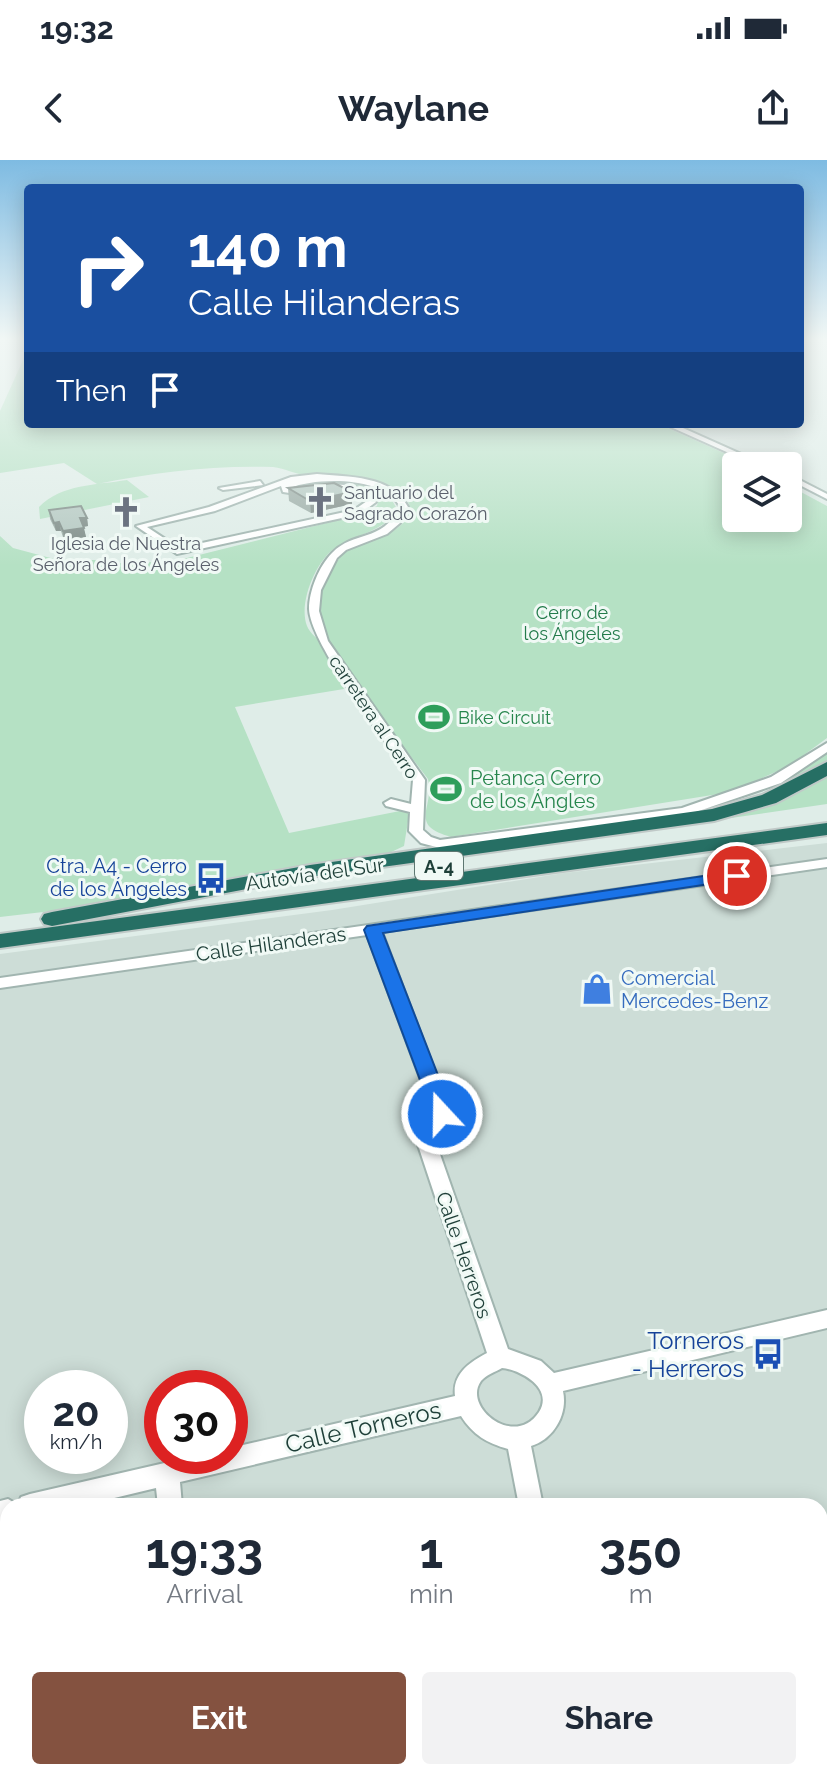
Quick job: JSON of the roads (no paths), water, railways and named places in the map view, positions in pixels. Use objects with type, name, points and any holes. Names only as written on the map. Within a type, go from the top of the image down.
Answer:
[{"type":"highway","points":[[52,919],[310,871],[714,815],[769,799],[827,768]]},
{"type":"highway","name":"Autovía del Sur","points":[[0,926],[827,815]]},
{"type":"highway","name":"Autovía del Sur","points":[[0,941],[827,829]]},
{"type":"highway","points":[[605,859],[660,859],[827,837]]},
{"type":"street","points":[[677,428],[732,452]]},
{"type":"street","points":[[298,481],[289,484],[286,490],[304,492],[337,487],[360,490],[372,502],[357,512],[177,551],[140,526],[212,509],[298,481]]},
{"type":"street","points":[[223,488],[298,481]]},
{"type":"street","name":"carretera al Cerro","points":[[298,481],[366,481],[400,499],[404,507],[403,513],[384,532],[343,548],[333,557],[316,590],[314,611],[323,641],[419,780],[416,831],[426,840],[440,844],[684,812],[776,780],[827,747]]},
{"type":"street","points":[[802,484],[827,497]]},
{"type":"street","points":[[391,803],[416,809]]},
{"type":"street","name":"Calle Hilanderas","points":[[0,983],[827,863]]},
{"type":"street","name":"Calle Herreros","points":[[373,930],[442,1114],[425,1139],[500,1358]]},
{"type":"street","points":[[549,1384],[827,1319]]},
{"type":"street","points":[[500,1358],[523,1361],[543,1374],[549,1384],[552,1407],[548,1418],[530,1434],[518,1438],[491,1433],[471,1416],[466,1404],[465,1391],[476,1369],[500,1358]]},
{"type":"street","name":"Calle Torneros","points":[[248,1455],[466,1404]]},
{"type":"street","points":[[518,1438],[529,1498]]},
{"type":"street","points":[[167,1474],[169,1498]]},
{"type":"street","name":"Calle Torneros","points":[[64,1498],[167,1474]]},
{"type":"place","name":"Santuario del Sagrado Corazón","points":[[320,502]]},
{"type":"place","name":"Iglesia de Nuestra Señora de los Ángeles","points":[[126,512]]},
{"type":"place","name":"Bike Circuit","points":[[434,717]]},
{"type":"place","name":"Petanca Cerro de los Ángles","points":[[446,789]]},
{"type":"place","name":"Ctra. A4 - Cerro de los Ángeles","points":[[211,878]]},
{"type":"place","name":"Comercial Mercedes-Benz","points":[[597,989]]},
{"type":"place","name":"Torneros - Herreros","points":[[768,1354]]},
{"type":"park label","name":"Cerro de los Ángeles","points":[[572,622]]}]
